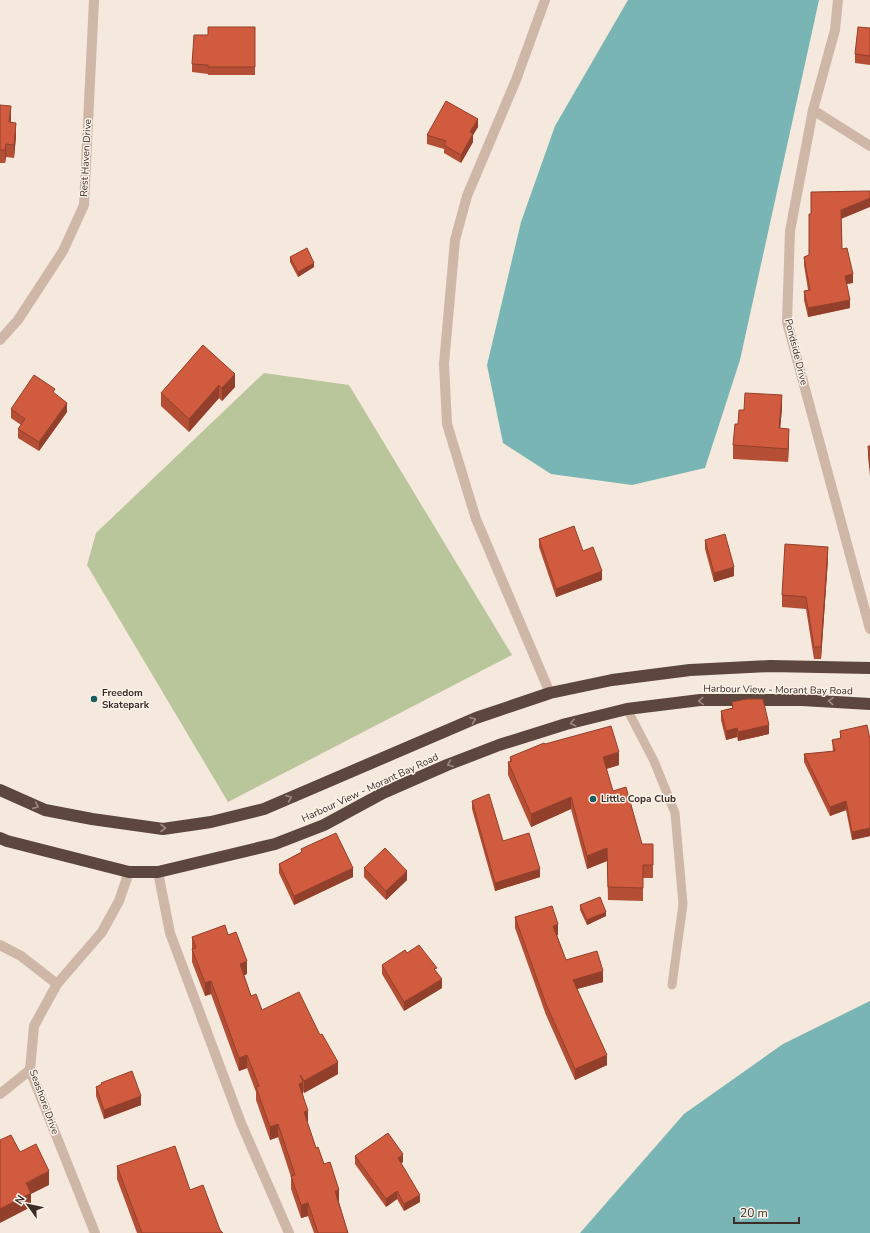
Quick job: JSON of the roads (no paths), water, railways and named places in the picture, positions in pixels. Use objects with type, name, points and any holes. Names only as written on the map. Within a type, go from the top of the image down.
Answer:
[{"type":"highway","name":"Harbour View - Morant Bay Road","points":[[0,790],[45,810],[92,819],[162,829],[211,822],[264,809],[476,718],[550,693],[612,680],[690,670],[770,666],[870,668]]},
{"type":"highway","name":"Harbour View - Morant Bay Road","points":[[0,838],[129,872],[158,872],[275,844],[324,825],[383,793],[440,768],[499,745],[566,724],[627,709],[700,700],[802,700],[870,704]]},
{"type":"street","name":"Rest Haven Drive","points":[[0,340],[18,320],[63,251],[84,205],[94,0]]},
{"type":"street","points":[[545,0],[516,80],[467,196],[455,240],[444,364],[447,424],[476,519],[550,693]]},
{"type":"street","name":"Pondside Drive","points":[[838,0],[835,30],[813,110],[790,231],[787,322],[870,629]]},
{"type":"street","points":[[813,110],[870,146]]},
{"type":"street","name":"Seashore Drive","points":[[96,1233],[30,1070],[34,1026],[56,984],[102,932],[118,901],[129,872]]},
{"type":"street","points":[[158,872],[170,933],[241,1123],[289,1233]]},
{"type":"street","points":[[0,945],[21,956],[56,984]]},
{"type":"street","points":[[0,1094],[30,1070]]},
{"type":"lane","points":[[627,709],[654,761],[675,813],[683,904],[672,985]]},
{"type":"water","points":[[628,0],[819,0],[740,360],[705,468],[632,485],[551,474],[503,443],[487,365],[521,222],[555,126]]},
{"type":"water","points":[[870,1001],[870,1233],[580,1233],[684,1114],[783,1044]]},
{"type":"place","name":"Freedom Skatepark","points":[[94,699]]},
{"type":"place","name":"Little Copa Club","points":[[593,799]]}]
